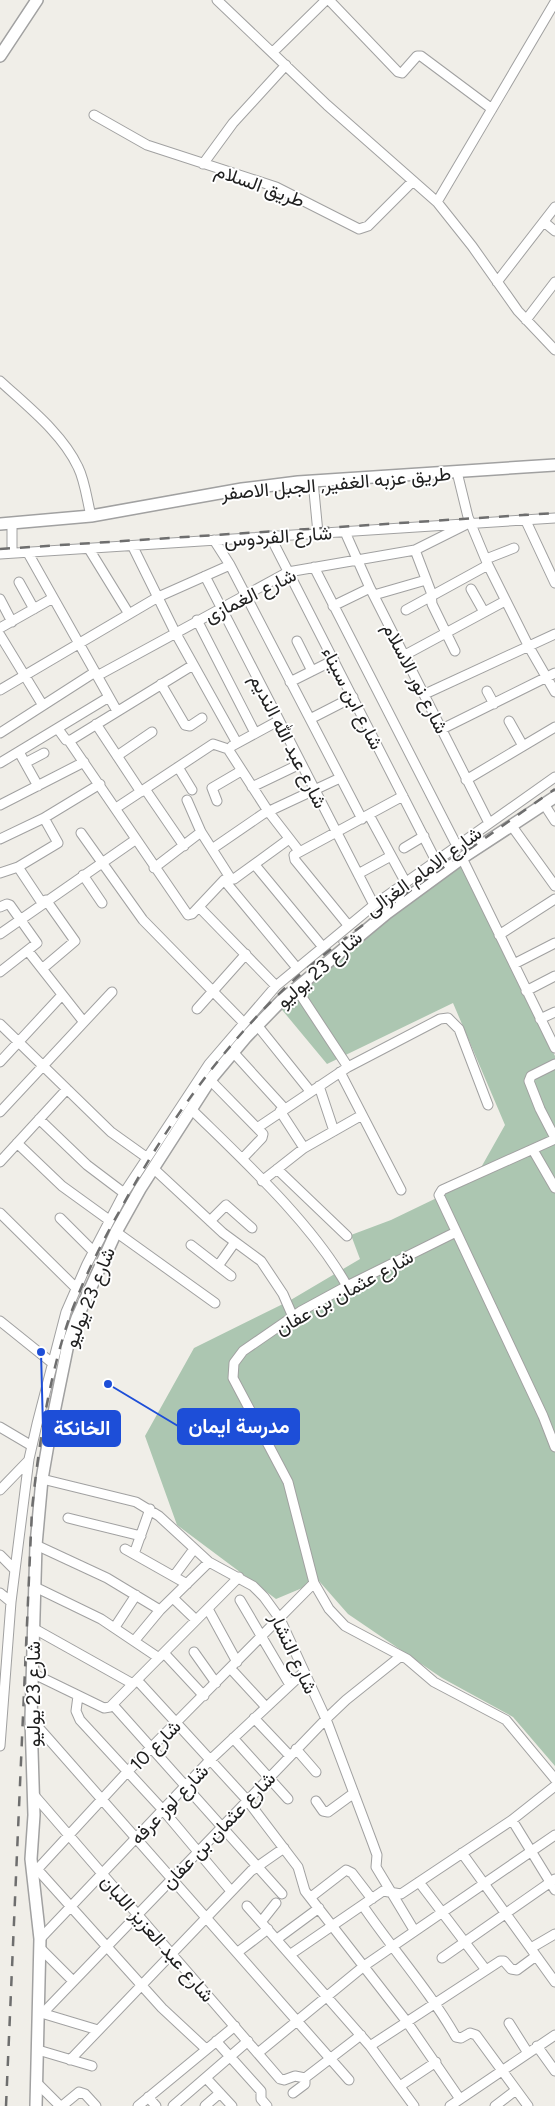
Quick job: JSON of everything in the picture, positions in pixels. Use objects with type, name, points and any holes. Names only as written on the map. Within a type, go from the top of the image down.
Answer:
[{"type":"street","points":[[0,56],[37,0]]},
{"type":"street","points":[[217,0],[412,182],[438,202],[458,226],[526,320],[555,350]]},
{"type":"street","points":[[273,52],[328,0],[398,72],[402,73],[417,56],[421,56],[492,109]]},
{"type":"street","points":[[438,202],[555,2]]},
{"type":"street","points":[[203,164],[241,113],[286,65]]},
{"type":"street","name":"طريق السلام","points":[[94,115],[147,145],[276,187],[359,229],[368,226],[412,182]]},
{"type":"street","points":[[497,282],[555,207]]},
{"type":"street","points":[[544,222],[555,231]]},
{"type":"street","points":[[526,320],[555,282]]},
{"type":"street","points":[[0,381],[37,415],[69,452],[80,469],[92,516]]},
{"type":"street","name":"طريق عزبه الغفير, الجبل الاصفر","points":[[6,524],[92,516],[234,490],[313,481],[555,465]]},
{"type":"street","points":[[457,472],[470,523],[487,562],[529,647],[551,676],[555,692]]},
{"type":"street","points":[[313,481],[318,533]]},
{"type":"street","name":"شارع الفردوس","points":[[0,554],[133,547],[270,536],[555,518]]},
{"type":"street","points":[[525,519],[555,583]]},
{"type":"street","name":"شارع الغمازى","points":[[0,733],[42,704],[288,572],[416,550],[470,523]]},
{"type":"street","points":[[6,524],[12,553]]},
{"type":"street","name":"شارع نور الاسلام","points":[[345,532],[372,592],[489,824]]},
{"type":"street","name":"شارع ابن سيناء","points":[[270,536],[436,861]]},
{"type":"street","points":[[214,540],[230,565],[340,778],[391,856],[406,883]]},
{"type":"street","points":[[133,547],[175,632],[237,743]]},
{"type":"street","points":[[406,610],[514,548]]},
{"type":"street","points":[[89,549],[129,614]]},
{"type":"street","points":[[416,550],[432,596],[432,604],[455,651]]},
{"type":"street","points":[[28,552],[117,711]]},
{"type":"street","points":[[0,690],[158,598],[230,565]]},
{"type":"street","points":[[314,567],[458,846]]},
{"type":"street","name":"شارع عبد الله النديم","points":[[205,576],[374,905]]},
{"type":"street","points":[[333,606],[372,592],[426,580]]},
{"type":"street","points":[[19,582],[34,609]]},
{"type":"street","points":[[471,589],[484,612]]},
{"type":"street","points":[[0,628],[53,598]]},
{"type":"street","points":[[0,599],[12,622]]},
{"type":"street","points":[[404,655],[505,601]]},
{"type":"street","points":[[197,620],[255,733]]},
{"type":"street","points":[[425,694],[555,634]]},
{"type":"street","points":[[0,635],[42,704]]},
{"type":"street","points":[[297,641],[312,671]]},
{"type":"street","points":[[290,682],[334,660]]},
{"type":"street","points":[[69,741],[193,665]]},
{"type":"street","points":[[442,729],[551,676]]},
{"type":"street","points":[[161,684],[185,725],[190,726],[202,718]]},
{"type":"street","points":[[488,691],[494,704]]},
{"type":"street","points":[[0,763],[109,697]]},
{"type":"street","points":[[310,719],[353,697]]},
{"type":"street","points":[[228,749],[278,721]]},
{"type":"street","points":[[509,721],[523,746]]},
{"type":"street","points":[[96,724],[117,756],[184,846]]},
{"type":"street","points":[[466,780],[555,727]]},
{"type":"street","points":[[58,729],[100,784],[154,868],[186,913],[190,915],[228,880],[254,865],[289,838]]},
{"type":"street","points":[[117,756],[152,732]]},
{"type":"street","points":[[116,808],[213,744],[228,749],[268,811],[289,838],[296,853],[295,860],[348,925]]},
{"type":"street","points":[[19,752],[38,786]]},
{"type":"street","points":[[25,763],[44,752]]},
{"type":"street","points":[[0,805],[84,762]]},
{"type":"street","points":[[252,787],[300,764]]},
{"type":"street","points":[[178,767],[192,790]]},
{"type":"street","points":[[218,801],[212,788],[241,771]]},
{"type":"street","name":"شارع الامام الغزالى","points":[[32,1446],[52,1362],[76,1288],[93,1251],[124,1193],[194,1083],[276,986],[322,946],[374,905],[555,777]]},
{"type":"street","points":[[212,848],[268,811],[340,778]]},
{"type":"street","points":[[0,839],[44,818],[100,784]]},
{"type":"street","points":[[296,853],[404,796]]},
{"type":"street","name":"شارع 23 يوليو","points":[[36,2106],[41,2012],[40,1944],[35,1872],[31,1859],[34,1795],[31,1719],[36,1545],[42,1479],[68,1344],[87,1292],[116,1232],[153,1168],[210,1080],[257,1026],[296,988],[387,913],[462,858],[555,797]]},
{"type":"street","points":[[187,800],[228,880],[297,968]]},
{"type":"street","points":[[544,804],[555,821]]},
{"type":"street","points":[[0,873],[18,867],[56,845],[58,840],[44,818]]},
{"type":"street","points":[[511,825],[555,886]]},
{"type":"street","points":[[154,868],[202,832]]},
{"type":"street","points":[[81,833],[143,920],[244,1023]]},
{"type":"street","points":[[404,848],[424,836]]},
{"type":"street","points":[[0,934],[135,840]]},
{"type":"street","points":[[358,874],[391,856]]},
{"type":"street","points":[[462,858],[555,1048]]},
{"type":"street","points":[[254,865],[322,946]]},
{"type":"street","points":[[18,867],[75,941],[42,969]]},
{"type":"street","points":[[83,875],[102,903]]},
{"type":"street","points":[[499,935],[555,900]]},
{"type":"street","points":[[0,907],[9,904],[36,940],[32,949],[0,972]]},
{"type":"street","points":[[199,907],[276,986]]},
{"type":"street","points":[[514,964],[555,943]]},
{"type":"street","points":[[32,949],[42,969],[82,1022]]},
{"type":"street","points":[[197,1009],[246,954]]},
{"type":"street","points":[[526,991],[555,976]]},
{"type":"street","points":[[296,988],[344,1069],[362,1115],[401,1190]]},
{"type":"street","points":[[0,1112],[112,992]]},
{"type":"street","points":[[0,1062],[62,995]]},
{"type":"street","points":[[540,1019],[555,1012]]},
{"type":"street","points":[[257,1128],[344,1069],[440,1019],[448,1018],[460,1028],[488,1105]]},
{"type":"street","points":[[0,1024],[111,1132],[146,1157]]},
{"type":"street","points":[[257,1026],[310,1091]]},
{"type":"street","points":[[233,1052],[282,1110],[304,1148]]},
{"type":"street","points":[[555,1064],[531,1076],[529,1081],[540,1109],[555,1138],[533,1150],[442,1190],[439,1195],[544,1416],[555,1446]]},
{"type":"street","points":[[210,1080],[262,1134],[262,1138],[242,1159]]},
{"type":"street","points":[[319,1086],[334,1131]]},
{"type":"street","points":[[0,1162],[67,1089]]},
{"type":"street","points":[[191,1109],[242,1159],[314,1237],[347,1286]]},
{"type":"street","points":[[262,1181],[304,1148],[362,1115]]},
{"type":"street","points":[[39,1119],[87,1165],[124,1193]]},
{"type":"street","points":[[17,1144],[62,1186],[109,1220]]},
{"type":"street","points":[[533,1150],[555,1188]]},
{"type":"street","points":[[153,1168],[210,1221],[261,1261],[283,1294],[293,1317]]},
{"type":"street","points":[[277,1169],[347,1236]]},
{"type":"street","points":[[210,1221],[226,1205],[252,1228]]},
{"type":"street","points":[[0,1213],[76,1288]]},
{"type":"street","points":[[60,1218],[93,1251]]},
{"type":"street","points":[[116,1232],[215,1303]]},
{"type":"street","name":"شارع عثمان بن عفان","points":[[456,1232],[347,1286],[293,1317],[243,1351],[234,1363],[233,1378],[288,1482],[314,1583],[329,1610],[345,1626],[414,1663],[434,1682],[506,1720],[555,1779]]},
{"type":"street","points":[[218,1266],[236,1242]]},
{"type":"street","points":[[191,1245],[231,1276]]},
{"type":"street","points":[[0,1322],[52,1362]]},
{"type":"street","points":[[0,1427],[32,1446]]},
{"type":"street","name":"شارع 23 يوليو","points":[[0,1746],[4,1639],[11,1602],[32,1446]]},
{"type":"street","points":[[0,1490],[29,1459]]},
{"type":"street","name":"شارع النشار","points":[[42,1479],[123,1497],[150,1509],[209,1562],[239,1577],[264,1597],[280,1619],[326,1720],[377,1855],[376,1867],[414,1930]]},
{"type":"street","points":[[134,1554],[150,1509]]},
{"type":"street","points":[[68,1518],[141,1536]]},
{"type":"street","points":[[36,1545],[107,1578],[160,1610]]},
{"type":"street","points":[[125,1549],[187,1584]]},
{"type":"street","points":[[174,1576],[194,1549]]},
{"type":"street","points":[[0,1555],[15,1570]]},
{"type":"street","points":[[135,1640],[160,1610],[209,1562]]},
{"type":"street","points":[[110,1707],[239,1577]]},
{"type":"street","name":"شارع 10","points":[[35,1872],[128,1771],[234,1666],[314,1583]]},
{"type":"street","points":[[35,1588],[80,1607],[162,1656],[204,1696]]},
{"type":"street","points":[[0,1593],[11,1602]]},
{"type":"street","points":[[115,1627],[136,1594]]},
{"type":"street","points":[[173,1598],[196,1620]]},
{"type":"street","points":[[240,1600],[290,1685]]},
{"type":"street","points":[[208,1609],[234,1666],[266,1707]]},
{"type":"street","points":[[33,1628],[135,1682],[178,1722],[247,1800],[284,1848],[301,1871],[303,1887],[407,2022],[460,2099]]},
{"type":"street","points":[[194,1652],[216,1683]]},
{"type":"street","name":"شارع عثمان بن عفان","points":[[41,2012],[346,1700],[401,1656]]},
{"type":"street","name":"شارع لوز عرفه","points":[[40,1944],[72,1906],[210,1760],[303,1673]]},
{"type":"street","points":[[32,1674],[78,1696],[110,1707],[153,1747],[221,1827],[282,1894]]},
{"type":"street","points":[[78,1696],[77,1715],[163,1810],[231,1891]]},
{"type":"street","points":[[254,1718],[316,1772]]},
{"type":"street","points":[[31,1719],[349,2080]]},
{"type":"street","points":[[233,1738],[288,1798]]},
{"type":"street","points":[[291,1954],[383,1891],[401,1894],[512,1820],[555,1786]]},
{"type":"street","points":[[316,1802],[323,1811],[328,1812],[354,1793]]},
{"type":"street","name":"شارع عبد العزيز اللبان","points":[[34,1795],[67,1836],[173,1953],[282,2080],[295,2076],[305,2078]]},
{"type":"street","points":[[442,1958],[505,1912],[553,1884],[512,1820]]},
{"type":"street","points":[[258,2053],[364,1966],[555,1834]]},
{"type":"street","points":[[70,2060],[256,1866],[284,1848]]},
{"type":"street","points":[[462,1853],[533,1952],[554,1977]]},
{"type":"street","points":[[311,1898],[346,1870],[352,1873],[372,1898]]},
{"type":"street","points":[[35,1872],[72,1906],[141,1985],[206,2050]]},
{"type":"street","points":[[419,1882],[486,1970]]},
{"type":"street","points":[[261,1922],[276,1903]]},
{"type":"street","points":[[247,1906],[370,2046],[414,2106]]},
{"type":"street","points":[[362,1906],[391,1947],[436,2003],[456,2037],[462,2038],[470,2033],[476,2034],[528,2106]]},
{"type":"street","points":[[277,1939],[319,1908]]},
{"type":"street","points":[[238,1952],[268,1929]]},
{"type":"street","points":[[370,2046],[500,1961],[504,1962],[511,1969],[516,1970],[533,1952],[555,1934]]},
{"type":"street","points":[[40,1944],[73,1981]]},
{"type":"street","points":[[41,2012],[98,2030]]},
{"type":"street","points":[[509,2023],[528,2053]]},
{"type":"street","points":[[138,2106],[236,2026]]},
{"type":"street","points":[[450,2106],[555,2035]]},
{"type":"street","points":[[293,2093],[303,2086],[305,2078],[361,2036]]},
{"type":"street","points":[[216,2041],[260,2091],[260,2099],[267,2106]]},
{"type":"street","points":[[172,2106],[248,2041]]},
{"type":"street","points":[[538,2046],[555,2071]]},
{"type":"street","points":[[38,2050],[92,2066]]},
{"type":"street","points":[[400,2086],[436,2062]]},
{"type":"street","points":[[206,2078],[232,2106]]},
{"type":"street","points":[[38,2084],[61,2106],[79,2092],[82,2092],[96,2106]]},
{"type":"street","points":[[495,2106],[516,2090]]},
{"type":"street","points":[[205,2106],[220,2093]]},
{"type":"street","points":[[148,2097],[156,2106]]},
{"type":"green space","points":[[459,862],[555,1056],[555,1766],[513,1717],[442,1678],[348,1614],[319,1581],[276,1599],[177,1525],[145,1436],[194,1348],[289,1301],[360,1259],[351,1235],[391,1220],[474,1180],[505,1125],[453,1003],[327,1064],[278,1005]]},
{"type":"railway","points":[[0,549],[555,513]]},
{"type":"railway","points":[[6,2106],[32,1509],[38,1459],[51,1385],[63,1337],[81,1287],[99,1249],[154,1151],[193,1093],[260,1013],[300,974],[348,936],[555,789]]},
{"type":"place","name":"الخانكة","points":[[41,1352]]},
{"type":"place","name":"مدرسة ايمان","points":[[108,1384]]}]
